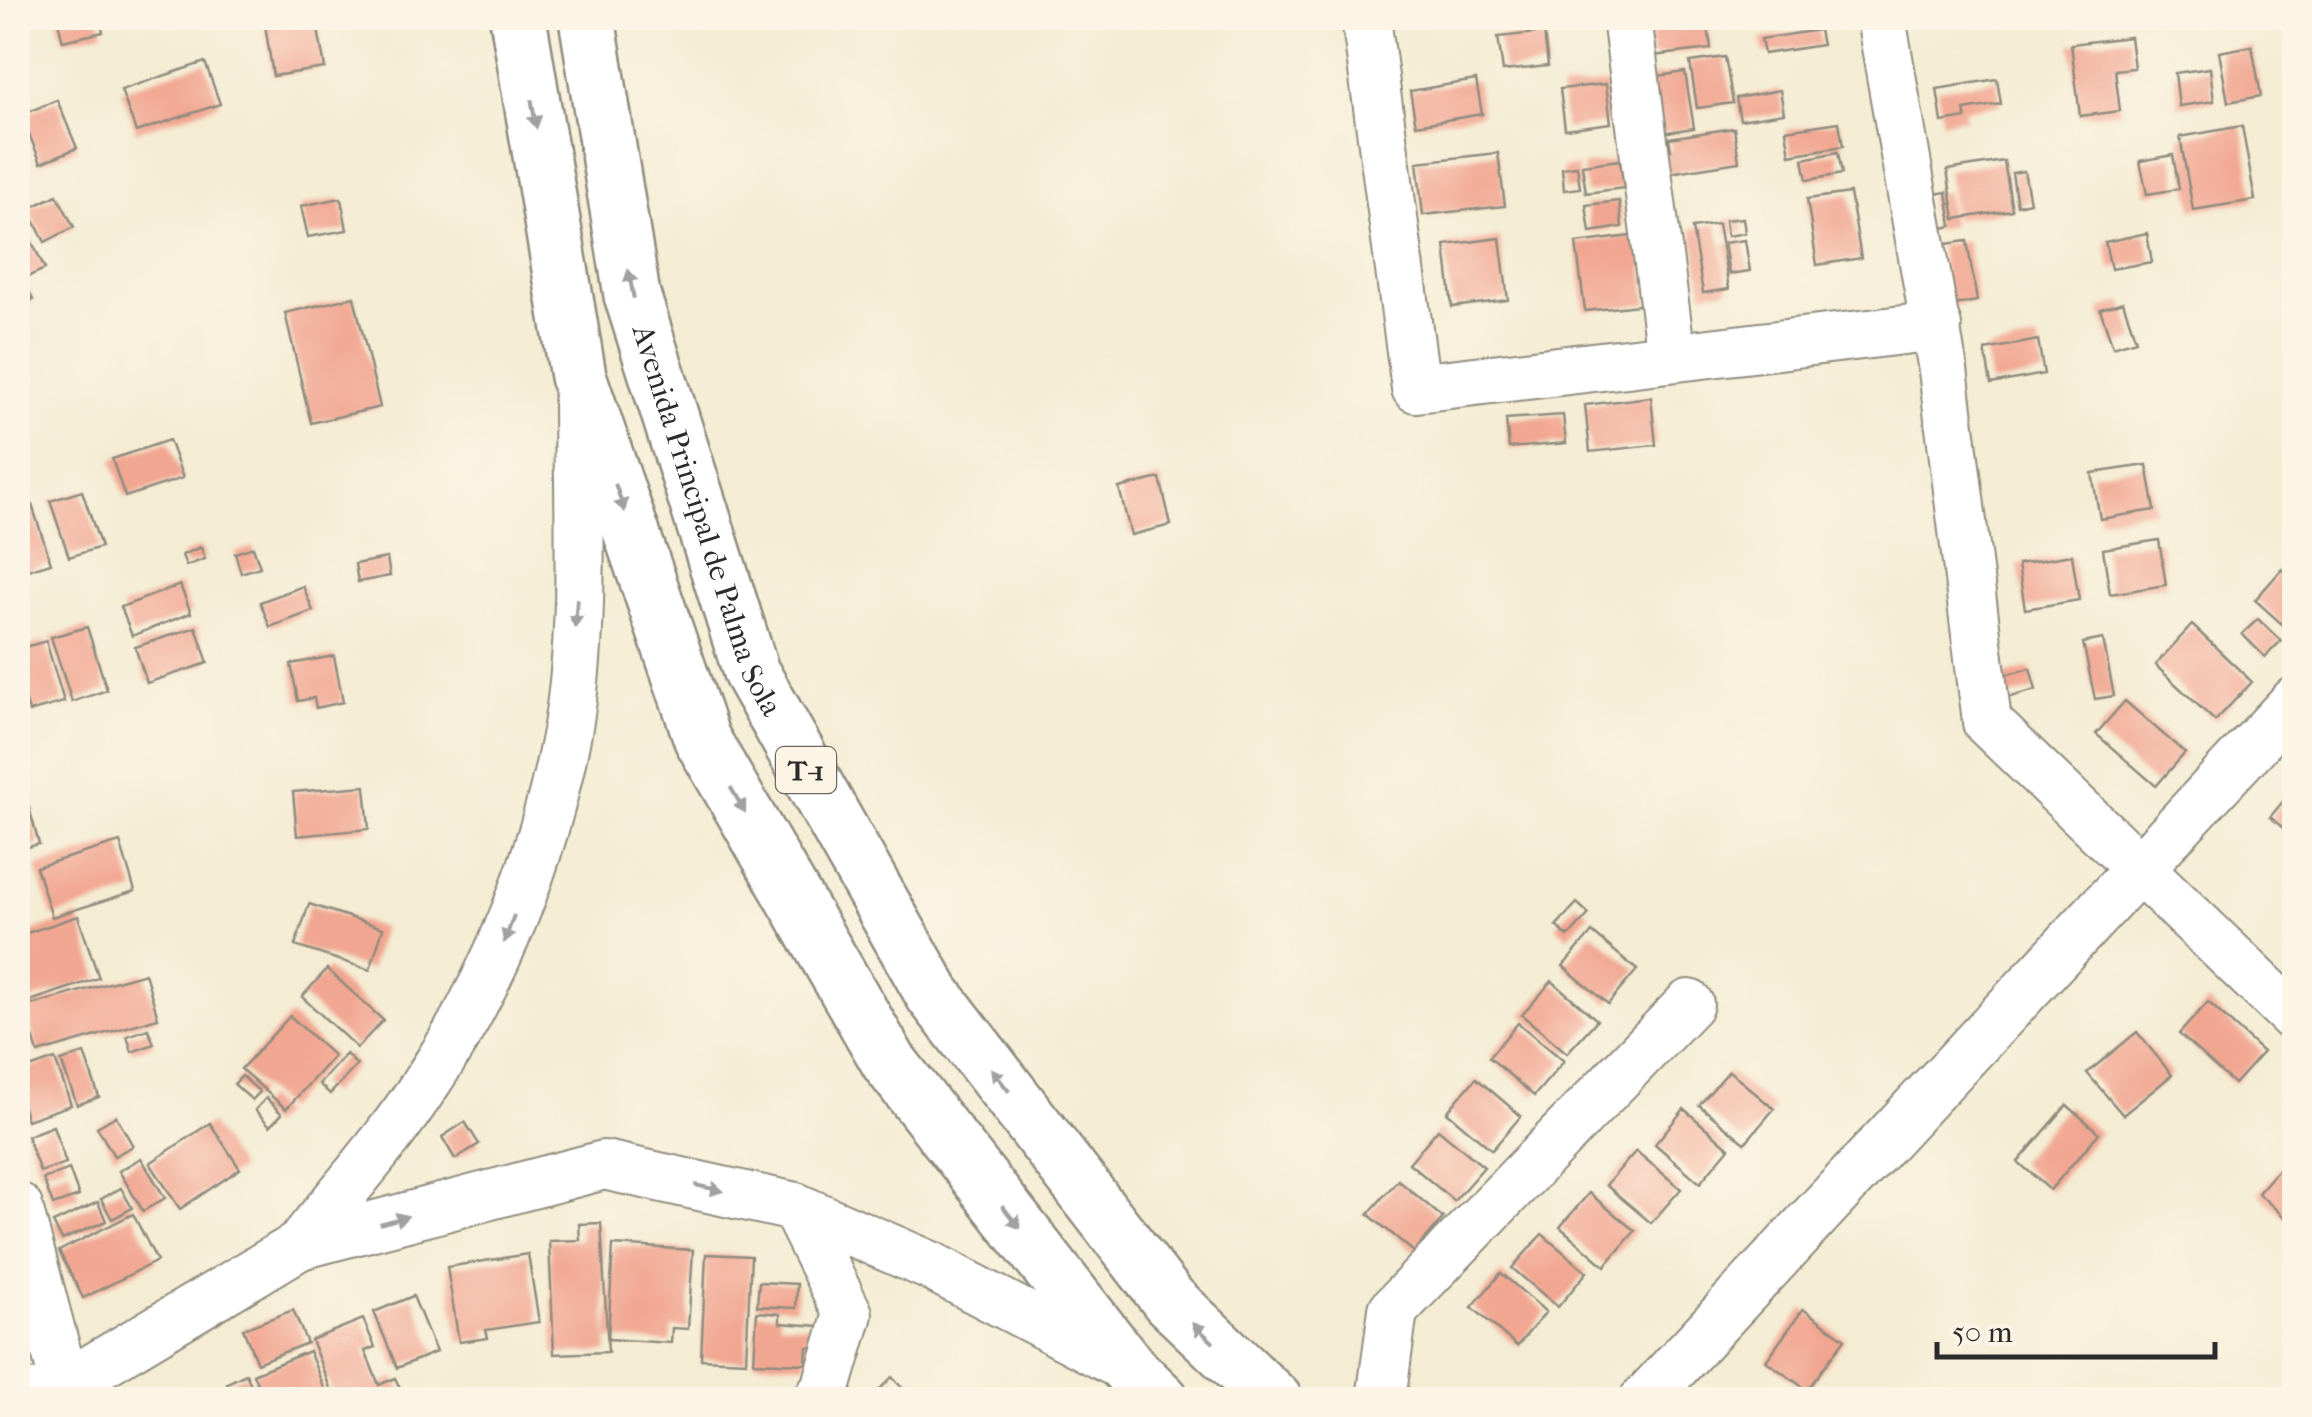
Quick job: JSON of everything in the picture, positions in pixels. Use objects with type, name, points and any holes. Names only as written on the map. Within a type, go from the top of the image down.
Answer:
[{"type":"highway","name":"T-1","points":[[518,18],[578,376],[702,739],[889,1062],[1146,1385]]},
{"type":"highway","name":"Avenida Principal de Palma Sola","points":[[592,27],[632,295],[752,672],[933,994],[1169,1300],[1274,1400]]},
{"type":"street","points":[[1366,18],[1416,388],[1936,326]]},
{"type":"street","points":[[1627,18],[1671,356]]},
{"type":"street","points":[[1881,18],[1936,326],[1986,722],[2294,1017]]},
{"type":"street","points":[[300,1245],[426,1083],[500,954],[542,839],[568,729],[578,592],[578,376]]},
{"type":"street","points":[[1644,1400],[2294,702]]},
{"type":"street","points":[[1381,1400],[1393,1310],[1689,1004]]},
{"type":"street","points":[[20,1400],[65,1385],[300,1245],[604,1165],[794,1206],[931,1266],[1146,1385]]},
{"type":"street","points":[[794,1206],[848,1314],[827,1385],[816,1400]]},
{"type":"street","points":[[18,1207],[65,1385]]},
{"type":"building","points":[[57,18],[100,18],[103,32],[63,41]]},
{"type":"building","points":[[264,18],[316,18],[325,68],[273,76]]},
{"type":"building","points":[[1648,18],[1707,18],[1711,49],[1652,56]]},
{"type":"building","points":[[1819,30],[1822,45],[1764,54],[1761,39]]},
{"type":"building","points":[[1544,32],[1548,66],[1503,71],[1498,37]]},
{"type":"building","points":[[2130,37],[2134,68],[2115,70],[2120,111],[2080,116],[2071,44]]},
{"type":"building","points":[[2252,46],[2261,96],[2228,102],[2219,52]]},
{"type":"building","points":[[1725,57],[1733,103],[1697,108],[1690,62]]},
{"type":"building","points":[[205,62],[220,104],[136,132],[121,90]]},
{"type":"building","points":[[2210,68],[2214,101],[2179,106],[2175,73]]},
{"type":"building","points":[[1685,72],[1694,128],[1655,134],[1645,78]]},
{"type":"building","points":[[1997,79],[2001,104],[1964,110],[1966,118],[1942,122],[1937,89]]},
{"type":"building","points":[[1476,80],[1482,114],[1416,125],[1410,91]]},
{"type":"building","points":[[1606,84],[1611,123],[1565,129],[1560,89]]},
{"type":"building","points":[[1780,90],[1784,113],[1740,120],[1736,98]]},
{"type":"building","points":[[57,100],[77,148],[41,163],[21,115]]},
{"type":"building","points":[[1839,122],[1843,146],[1790,155],[1786,130]]},
{"type":"building","points":[[2242,126],[2255,200],[2193,210],[2180,137]]},
{"type":"building","points":[[1734,128],[1739,162],[1663,174],[1659,152],[1671,150],[1669,138]]},
{"type":"building","points":[[1838,152],[1842,174],[1807,180],[1803,159]]},
{"type":"building","points":[[1498,153],[1505,206],[1423,215],[1417,162]]},
{"type":"building","points":[[2173,155],[2179,189],[2147,194],[2140,161]]},
{"type":"building","points":[[1620,160],[1624,188],[1586,193],[1582,165]]},
{"type":"building","points":[[2004,161],[2012,210],[1955,219],[1947,170]]},
{"type":"building","points":[[1577,166],[1580,188],[1564,190],[1562,168]]},
{"type":"building","points":[[2024,171],[2030,202],[2017,205],[2012,173]]},
{"type":"building","points":[[1947,192],[1952,226],[1934,230],[1928,195]]},
{"type":"building","points":[[1850,193],[1861,258],[1817,265],[1807,199]]},
{"type":"building","points":[[57,195],[74,227],[45,242],[28,209]]},
{"type":"building","points":[[341,198],[347,230],[308,237],[301,206]]},
{"type":"building","points":[[1619,201],[1622,227],[1590,232],[1586,205]]},
{"type":"building","points":[[18,213],[45,269],[27,277],[18,256]]},
{"type":"building","points":[[1743,218],[1745,233],[1727,236],[1725,220]]},
{"type":"building","points":[[1718,224],[1729,289],[1703,293],[1692,228]]},
{"type":"building","points":[[2147,233],[2152,262],[2111,269],[2105,242]]},
{"type":"building","points":[[1639,235],[1648,304],[1585,311],[1576,243]]},
{"type":"building","points":[[1500,238],[1508,300],[1452,307],[1445,245]]},
{"type":"building","points":[[1745,240],[1750,271],[1729,274],[1724,243]]},
{"type":"building","points":[[1967,241],[1977,301],[1949,306],[1939,245]]},
{"type":"building","points":[[18,266],[33,300],[18,307]]},
{"type":"building","points":[[354,297],[380,407],[311,423],[285,313]]},
{"type":"building","points":[[2123,302],[2136,340],[2113,347],[2100,309]]},
{"type":"building","points":[[2038,340],[2044,374],[1991,384],[1985,350]]},
{"type":"building","points":[[1651,397],[1656,445],[1590,452],[1585,405]]},
{"type":"building","points":[[1563,415],[1566,443],[1509,448],[1506,419]]},
{"type":"building","points":[[169,440],[183,478],[125,497],[112,459]]},
{"type":"building","points":[[2147,465],[2155,510],[2100,519],[2092,473]]},
{"type":"building","points":[[1160,478],[1171,525],[1131,535],[1119,488]]},
{"type":"building","points":[[82,491],[101,547],[69,557],[50,501]]},
{"type":"building","points":[[32,505],[51,563],[18,573],[18,509]]},
{"type":"building","points":[[2159,540],[2166,585],[2110,594],[2103,549]]},
{"type":"building","points":[[201,547],[205,559],[186,566],[182,555]]},
{"type":"building","points":[[253,547],[260,567],[241,573],[235,553]]},
{"type":"building","points":[[2072,555],[2079,600],[2025,609],[2018,564]]},
{"type":"building","points":[[387,558],[390,576],[358,582],[355,564]]},
{"type":"building","points":[[2282,569],[2294,580],[2294,635],[2255,600]]},
{"type":"building","points":[[180,585],[191,613],[132,636],[121,607]]},
{"type":"building","points":[[303,586],[313,611],[270,627],[260,602]]},
{"type":"building","points":[[2258,619],[2281,641],[2265,657],[2242,634]]},
{"type":"building","points":[[2192,625],[2252,682],[2215,721],[2155,665]]},
{"type":"building","points":[[87,627],[107,690],[72,702],[51,637]]},
{"type":"building","points":[[196,627],[208,663],[147,683],[135,647]]},
{"type":"building","points":[[2103,639],[2114,696],[2095,699],[2083,643]]},
{"type":"building","points":[[46,641],[64,702],[29,712],[18,672],[18,649]]},
{"type":"building","points":[[334,656],[343,702],[316,708],[314,698],[298,701],[291,664]]},
{"type":"building","points":[[2030,668],[2036,690],[2007,698],[2001,676]]},
{"type":"building","points":[[2125,701],[2185,753],[2156,786],[2096,734]]},
{"type":"building","points":[[365,786],[369,829],[297,836],[293,792]]},
{"type":"building","points":[[2290,793],[2294,797],[2294,837],[2270,817]]},
{"type":"building","points":[[27,800],[39,844],[18,850],[18,802]]},
{"type":"building","points":[[120,842],[135,891],[52,917],[36,867]]},
{"type":"building","points":[[1577,903],[1589,914],[1568,937],[1556,926]]},
{"type":"building","points":[[309,904],[383,928],[370,970],[295,946]]},
{"type":"building","points":[[78,916],[99,978],[18,1005],[18,936]]},
{"type":"building","points":[[1592,932],[1637,970],[1608,1004],[1563,966]]},
{"type":"building","points":[[327,969],[383,1020],[357,1048],[302,997]]},
{"type":"building","points":[[145,973],[158,1018],[38,1053],[24,1007]]},
{"type":"building","points":[[1552,981],[1597,1020],[1567,1053],[1522,1015]]},
{"type":"building","points":[[2208,1002],[2263,1052],[2234,1084],[2179,1034]]},
{"type":"building","points":[[290,1016],[334,1056],[286,1109],[241,1069]]},
{"type":"building","points":[[1518,1023],[1564,1061],[1534,1096],[1489,1057]]},
{"type":"building","points":[[148,1029],[154,1044],[132,1052],[127,1036]]},
{"type":"building","points":[[2137,1032],[2172,1075],[2123,1115],[2087,1073]]},
{"type":"building","points":[[84,1053],[99,1097],[77,1105],[61,1061]]},
{"type":"building","points":[[346,1054],[357,1065],[330,1094],[319,1084]]},
{"type":"building","points":[[55,1059],[71,1105],[27,1120],[18,1094],[18,1072]]},
{"type":"building","points":[[1729,1071],[1774,1109],[1745,1143],[1699,1105]]},
{"type":"building","points":[[242,1076],[260,1092],[252,1100],[234,1084]]},
{"type":"building","points":[[1476,1078],[1521,1116],[1492,1150],[1447,1112]]},
{"type":"building","points":[[266,1098],[282,1114],[270,1126],[255,1110]]},
{"type":"building","points":[[2067,1105],[2099,1133],[2050,1190],[2018,1162]]},
{"type":"building","points":[[1684,1109],[1729,1148],[1700,1183],[1655,1144]]},
{"type":"building","points":[[116,1116],[133,1146],[114,1156],[97,1127]]},
{"type":"building","points":[[465,1122],[479,1144],[455,1159],[442,1137]]},
{"type":"building","points":[[210,1123],[240,1169],[180,1209],[150,1163]]},
{"type":"building","points":[[53,1126],[66,1163],[40,1172],[27,1136]]},
{"type":"building","points":[[1438,1129],[1484,1167],[1454,1201],[1409,1163]]},
{"type":"building","points":[[1636,1151],[1681,1189],[1651,1223],[1606,1185]]},
{"type":"building","points":[[2294,1152],[2294,1226],[2258,1193]]},
{"type":"building","points":[[141,1158],[165,1198],[143,1211],[119,1171]]},
{"type":"building","points":[[69,1169],[79,1196],[53,1205],[43,1179]]},
{"type":"building","points":[[1398,1180],[1443,1218],[1414,1252],[1368,1214]]},
{"type":"building","points":[[121,1188],[132,1208],[112,1219],[101,1199]]},
{"type":"building","points":[[1589,1193],[1635,1231],[1605,1266],[1560,1227]]},
{"type":"building","points":[[98,1202],[106,1221],[62,1240],[53,1223]]},
{"type":"building","points":[[133,1214],[157,1261],[83,1298],[59,1251]]},
{"type":"building","points":[[601,1223],[608,1352],[554,1354],[549,1241],[580,1240],[579,1224]]},
{"type":"building","points":[[1542,1234],[1587,1272],[1558,1307],[1512,1268]]},
{"type":"building","points":[[613,1245],[693,1250],[688,1329],[672,1328],[671,1343],[608,1339]]},
{"type":"building","points":[[528,1254],[539,1322],[486,1330],[488,1338],[459,1342],[447,1267]]},
{"type":"building","points":[[706,1254],[751,1256],[746,1361],[701,1359]]},
{"type":"building","points":[[1501,1273],[1546,1312],[1517,1346],[1472,1307]]},
{"type":"building","points":[[759,1282],[797,1284],[796,1308],[757,1306]]},
{"type":"building","points":[[413,1296],[436,1352],[397,1368],[374,1312]]},
{"type":"building","points":[[1803,1309],[1845,1339],[1807,1390],[1766,1361]]},
{"type":"building","points":[[293,1310],[307,1343],[257,1363],[243,1329]]},
{"type":"building","points":[[757,1312],[780,1314],[780,1323],[819,1326],[818,1348],[807,1347],[806,1364],[754,1362]]},
{"type":"building","points":[[363,1319],[375,1347],[365,1351],[379,1385],[395,1378],[403,1395],[392,1400],[335,1400],[311,1340]]},
{"type":"building","points":[[309,1351],[329,1400],[264,1400],[253,1374]]},
{"type":"building","points":[[246,1374],[256,1395],[235,1400],[227,1383]]},
{"type":"building","points":[[892,1377],[904,1390],[894,1400],[869,1400]]}]
